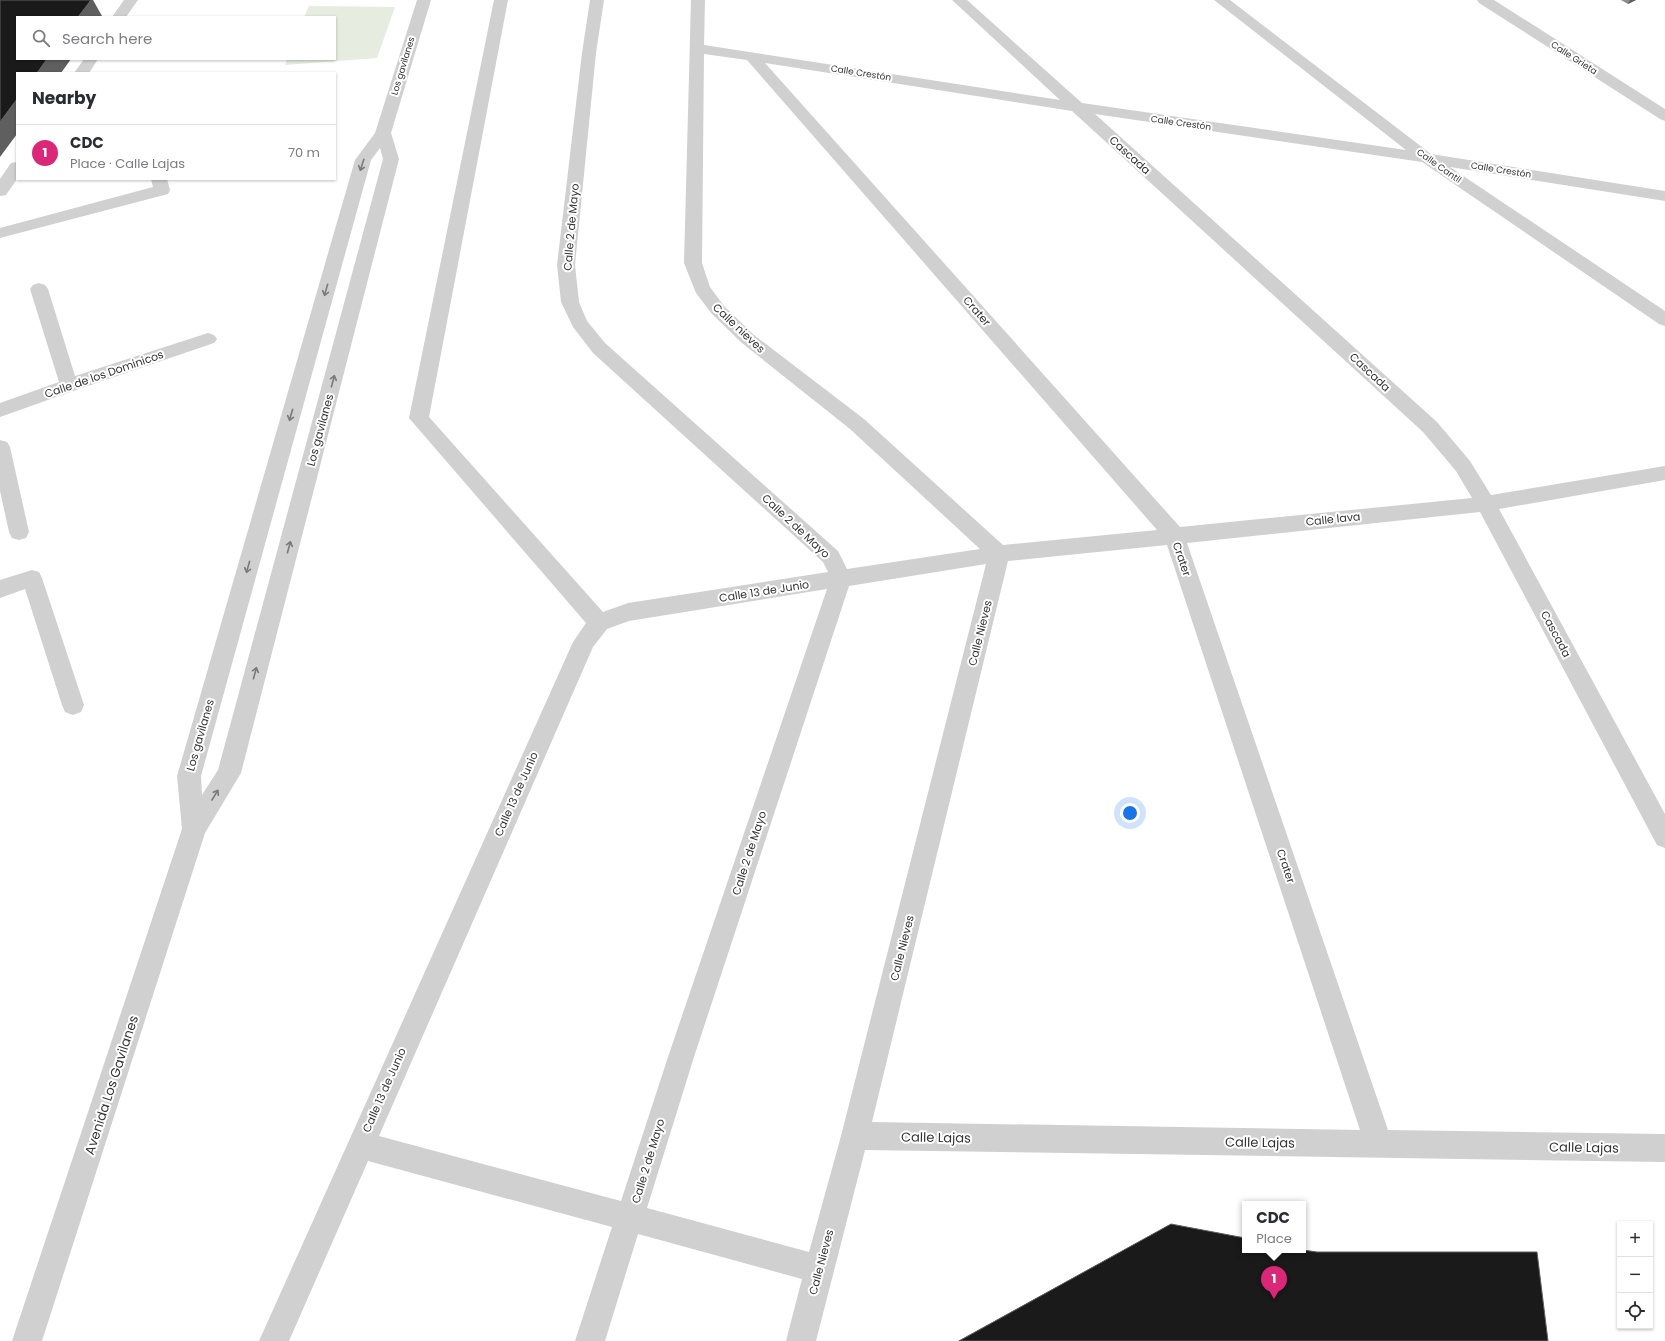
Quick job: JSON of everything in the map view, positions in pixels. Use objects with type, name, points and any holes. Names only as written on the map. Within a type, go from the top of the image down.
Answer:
[{"type":"street","points":[[120,16],[131,0]]},
{"type":"street","name":"Los gavilanes","points":[[194,829],[189,776],[363,160],[383,133],[424,0]]},
{"type":"street","points":[[501,0],[419,418],[599,623]]},
{"type":"street","name":"Calle 2 de Mayo","points":[[590,1341],[681,1057],[841,578],[831,557],[599,348],[579,322],[570,302],[566,265],[596,0]]},
{"type":"street","name":"Calle nieves","points":[[698,0],[693,263],[702,288],[718,310],[748,339],[857,424],[999,554]]},
{"type":"street","name":"Cascada","points":[[959,0],[1292,300],[1430,427],[1463,466],[1486,504],[1665,837]]},
{"type":"street","name":"Calle Cantil","points":[[1221,0],[1426,158],[1665,320]]},
{"type":"street","name":"Calle Grieta","points":[[1484,0],[1665,116]]},
{"type":"street","name":"Calle Crestón","points":[[697,48],[1426,158],[1665,196]]},
{"type":"street","name":"Crater","points":[[751,56],[1174,536],[1379,1144]]},
{"type":"street","points":[[82,72],[90,60]]},
{"type":"street","name":"Los gavilanes","points":[[194,829],[229,773],[392,159],[383,133]]},
{"type":"street","points":[[0,192],[16,168]]},
{"type":"street","points":[[0,233],[162,190],[159,180]]},
{"type":"street","points":[[39,289],[69,385]]},
{"type":"street","points":[[315,330],[346,330]]},
{"type":"street","name":"Calle de los Dominicos","points":[[0,410],[69,385],[208,339]]},
{"type":"street","points":[[0,447],[19,532]]},
{"type":"street","name":"Calle lava","points":[[999,554],[1486,504],[1665,473]]},
{"type":"street","name":"Calle 13 de Junio","points":[[274,1341],[584,642],[599,623],[628,612],[999,554]]},
{"type":"street","name":"Calle Nieves","points":[[801,1341],[855,1136],[999,554]]},
{"type":"street","points":[[0,589],[32,578],[73,705]]},
{"type":"street","name":"Avenida Los Gavilanes","points":[[27,1341],[194,829]]},
{"type":"street","name":"Calle Lajas","points":[[855,1136],[1665,1148]]},
{"type":"street","name":"Calle 2 de Mayo","points":[[360,1146],[819,1269]]},
{"type":"shaded area","points":[[309,6],[395,7],[377,58],[285,65],[287,60],[336,60],[336,16],[304,16]]},
{"type":"building","points":[[0,0],[91,0],[79,16],[16,16],[16,60],[46,60],[38,72],[16,72],[16,100],[0,122]]},
{"type":"building","points":[[1171,1224],[1242,1237],[1242,1253],[1306,1253],[1306,1250],[1317,1252],[1537,1252],[1548,1341],[959,1341]]},
{"type":"place","name":"CDC","points":[[1274,1299]]}]
